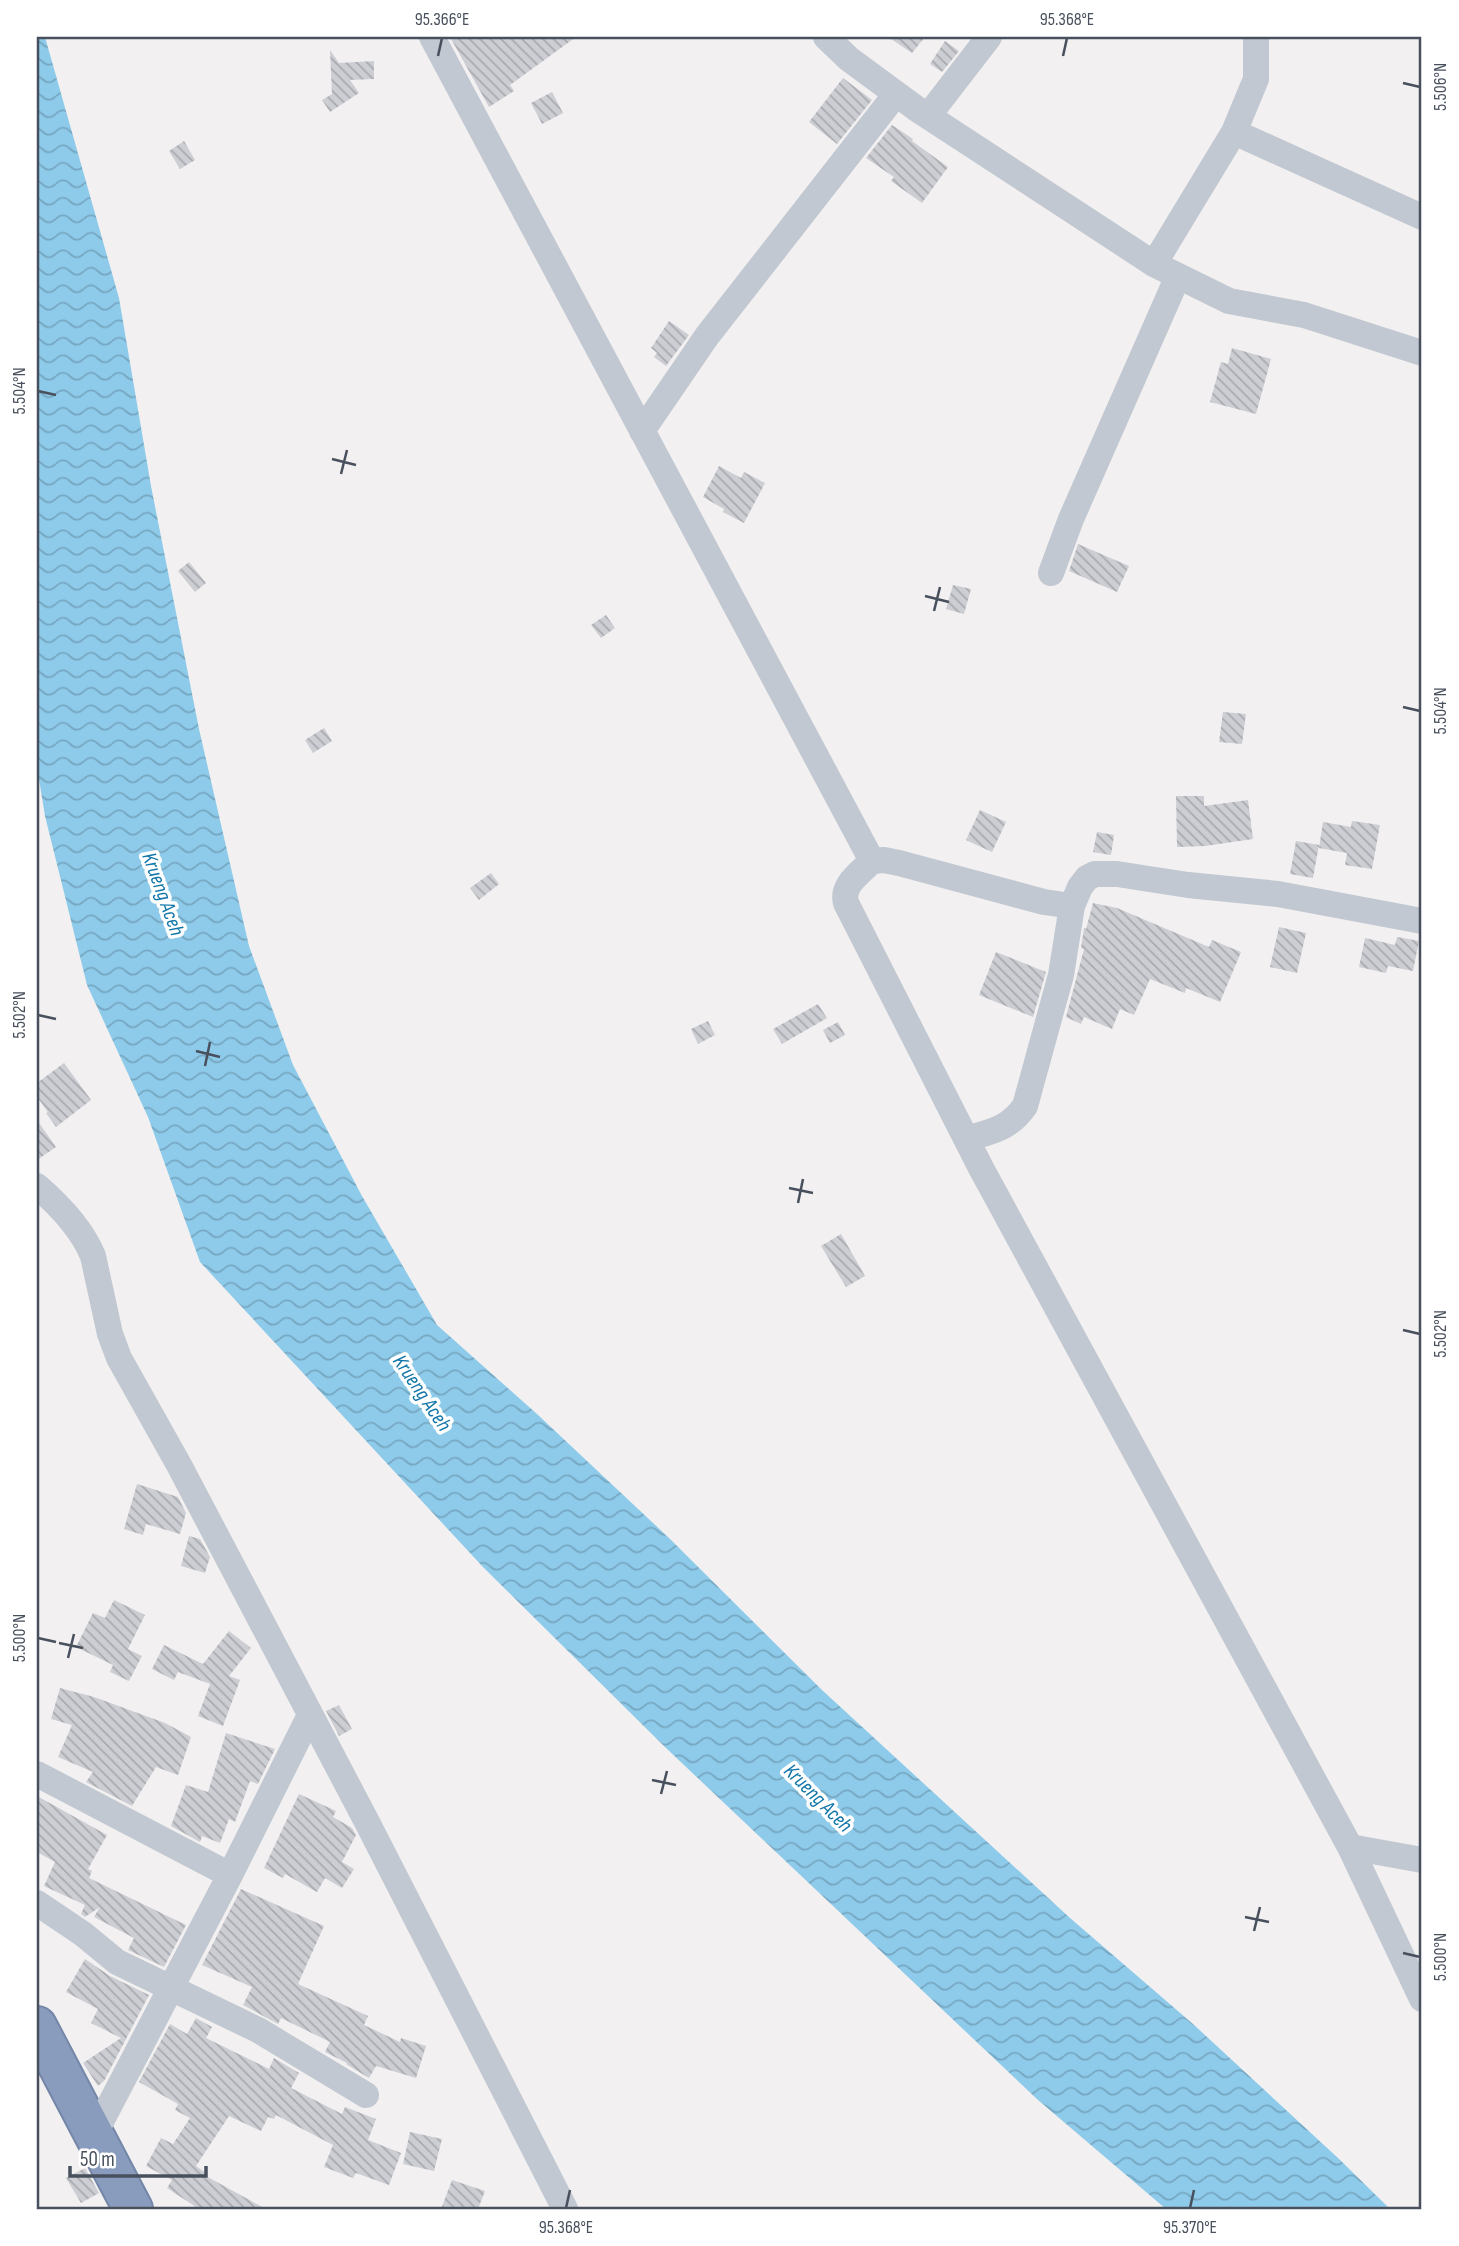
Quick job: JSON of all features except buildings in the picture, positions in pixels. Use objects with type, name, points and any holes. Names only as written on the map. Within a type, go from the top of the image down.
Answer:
[{"type":"highway","points":[[37,2026],[133,2209]]},
{"type":"street","points":[[432,37],[872,861]]},
{"type":"street","points":[[826,37],[849,59],[896,94],[1154,264],[1229,301],[1304,315],[1422,353]]},
{"type":"street","points":[[928,116],[989,37]]},
{"type":"street","points":[[1154,264],[1234,132],[1256,79],[1257,61],[1252,39]]},
{"type":"street","points":[[642,431],[707,336],[896,94]]},
{"type":"street","points":[[1234,132],[1422,217]]},
{"type":"street","points":[[1051,573],[1071,519],[1178,276]]},
{"type":"street","points":[[1072,906],[1044,902],[884,860],[872,861],[846,888],[844,895],[967,1139],[1350,1847],[1422,1999]]},
{"type":"street","points":[[967,1139],[1006,1126],[1017,1118],[1025,1106],[1061,975],[1072,906],[1080,887],[1087,878],[1095,874],[1117,874],[1188,885],[1278,894],[1422,921]]},
{"type":"street","points":[[37,1186],[89,1245],[110,1335],[119,1358],[375,1837],[565,2209]]},
{"type":"street","points":[[94,2135],[310,1716]]},
{"type":"street","points":[[37,1774],[230,1875]]},
{"type":"street","points":[[1350,1847],[1422,1860]]},
{"type":"street","points":[[37,1903],[83,1934],[117,1962],[258,2030],[366,2095]]},
{"type":"water","name":"Krueng Aceh","points":[[37,37],[45,37],[119,298],[151,486],[199,729],[249,946],[293,1065],[362,1196],[437,1325],[669,1538],[822,1690],[1070,1918],[1193,2024],[1390,2209],[1166,2209],[1038,2100],[666,1748],[483,1567],[200,1262],[148,1117],[87,985],[45,816],[37,767]]}]
